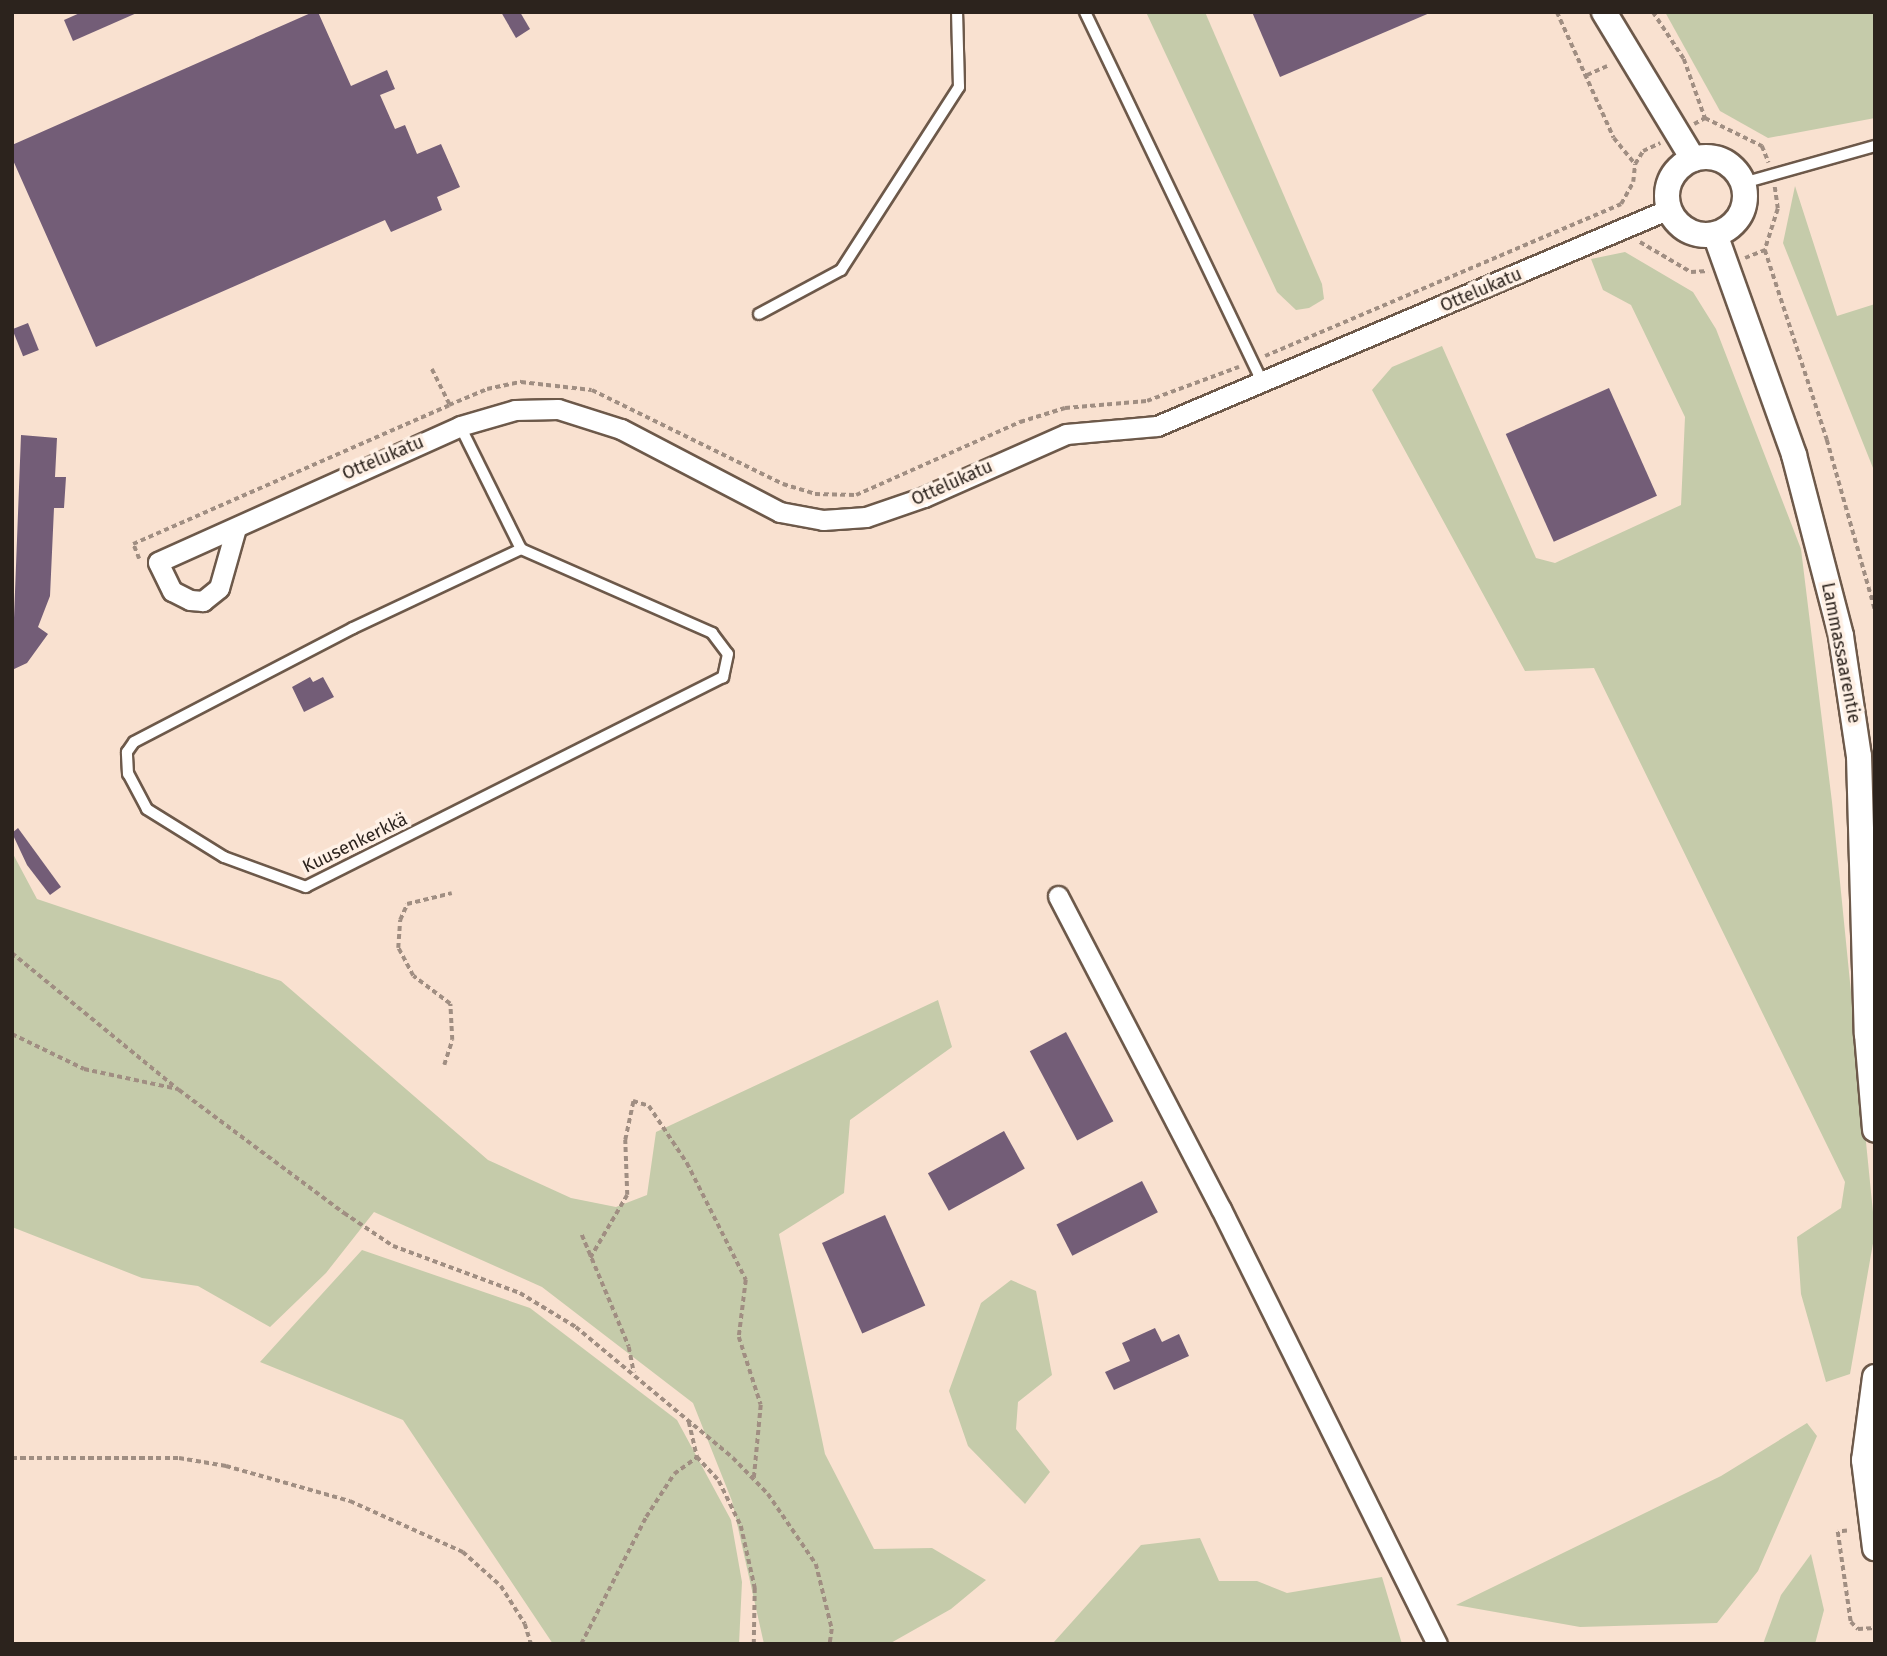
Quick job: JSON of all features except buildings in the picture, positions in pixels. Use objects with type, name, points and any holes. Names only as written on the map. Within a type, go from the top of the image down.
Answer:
[{"type":"street","points":[[1604,12],[1693,159]]},
{"type":"street","points":[[1693,159],[1723,161],[1743,183],[1741,215],[1715,234],[1687,230],[1669,209],[1671,178],[1693,159]]},
{"type":"street","name":"Ottelukatu","points":[[236,528],[345,474],[460,426],[514,410],[558,409],[591,417],[780,512],[823,520],[866,517],[924,497],[1066,434],[1157,426],[1669,209]]},
{"type":"street","name":"Lammassaarentie","points":[[1715,234],[1794,455],[1841,636],[1859,756],[1867,1034],[1875,1130]]},
{"type":"street","points":[[1058,896],[1233,1233],[1437,1644]]},
{"type":"street","points":[[1875,1377],[1864,1460],[1875,1548]]},
{"type":"lane","points":[[759,314],[841,270],[959,87],[957,12]]},
{"type":"lane","points":[[1085,12],[1262,382]]},
{"type":"lane","points":[[1743,183],[1875,146]]},
{"type":"lane","points":[[460,426],[521,549]]},
{"type":"lane","name":"Kuusenkerkkä","points":[[521,549],[712,634],[728,653],[723,677],[306,887],[224,857],[147,809],[128,774],[127,752],[134,742],[354,628],[521,549]]},
{"type":"path","points":[[1557,12],[1614,138],[1635,163]]},
{"type":"path","points":[[1653,12],[1684,59],[1704,118],[1762,146],[1774,174],[1778,209],[1765,250],[1827,440],[1875,610]]},
{"type":"path","points":[[1587,75],[1607,66]]},
{"type":"path","points":[[145,539],[487,389],[521,382],[592,390],[782,484],[815,494],[856,495],[1020,422],[1065,408],[1157,398],[1253,361],[1621,204],[1629,195],[1635,163],[1643,151],[1704,118]]},
{"type":"path","points":[[1628,225],[1637,241],[1691,272],[1727,265],[1765,250]]},
{"type":"path","points":[[432,369],[460,426]]},
{"type":"path","points":[[444,1065],[452,1040],[450,1004],[412,976],[398,948],[400,920],[407,904],[452,893]]},
{"type":"path","points":[[12,953],[179,1090],[393,1246],[520,1293],[576,1328],[688,1420],[754,1479],[816,1564],[832,1629],[830,1644]]},
{"type":"path","points":[[12,1034],[84,1069],[179,1090]]},
{"type":"path","points":[[590,1258],[626,1195],[625,1140],[633,1101],[649,1106],[687,1163],[746,1280],[739,1337],[761,1405],[754,1479]]},
{"type":"path","points":[[582,1235],[629,1347],[634,1376]]},
{"type":"path","points":[[688,1420],[697,1457],[719,1481],[741,1526],[754,1588],[754,1644]]},
{"type":"path","points":[[581,1644],[646,1517],[674,1475],[697,1457]]},
{"type":"path","points":[[12,1458],[179,1458],[226,1466],[350,1501],[463,1552],[501,1586],[525,1624],[531,1644]]},
{"type":"path","points":[[1847,1531],[1838,1532],[1851,1622],[1858,1629],[1875,1628]]},
{"type":"green space","points":[[1146,12],[1205,12],[1322,284],[1324,299],[1309,308],[1296,310],[1277,292]]},
{"type":"green space","points":[[1665,12],[1875,12],[1875,118],[1768,138],[1720,111]]},
{"type":"green space","points":[[1795,186],[1837,316],[1875,304],[1875,473],[1783,243]]},
{"type":"green space","points":[[1625,252],[1693,292],[1716,329],[1801,549],[1832,802],[1875,1232],[1850,1374],[1826,1382],[1801,1294],[1797,1237],[1841,1208],[1845,1182],[1594,668],[1525,671],[1372,390],[1392,367],[1442,346],[1536,558],[1555,563],[1681,505],[1685,417],[1631,305],[1603,290],[1591,259]]},
{"type":"green space","points":[[12,852],[37,899],[281,981],[488,1160],[571,1198],[616,1207],[647,1195],[656,1132],[938,1000],[952,1047],[850,1120],[844,1193],[779,1234],[825,1454],[874,1549],[932,1548],[986,1580],[951,1609],[889,1644],[764,1644],[732,1501],[693,1403],[542,1287],[374,1212],[326,1273],[270,1327],[198,1286],[142,1278],[12,1227]]},
{"type":"green space","points":[[362,1250],[530,1308],[677,1420],[731,1520],[742,1582],[739,1644],[553,1644],[403,1420],[260,1362]]},
{"type":"green space","points":[[1011,1280],[1036,1291],[1052,1375],[1018,1402],[1016,1429],[1050,1472],[1025,1504],[968,1446],[949,1391],[981,1303]]},
{"type":"green space","points":[[1807,1423],[1817,1436],[1758,1571],[1717,1623],[1580,1627],[1456,1605],[1721,1476]]},
{"type":"green space","points":[[1200,1538],[1219,1581],[1257,1581],[1287,1593],[1382,1577],[1402,1644],[1054,1642],[1141,1545]]},
{"type":"green space","points":[[1811,1554],[1824,1610],[1815,1644],[1763,1644],[1781,1595]]}]
